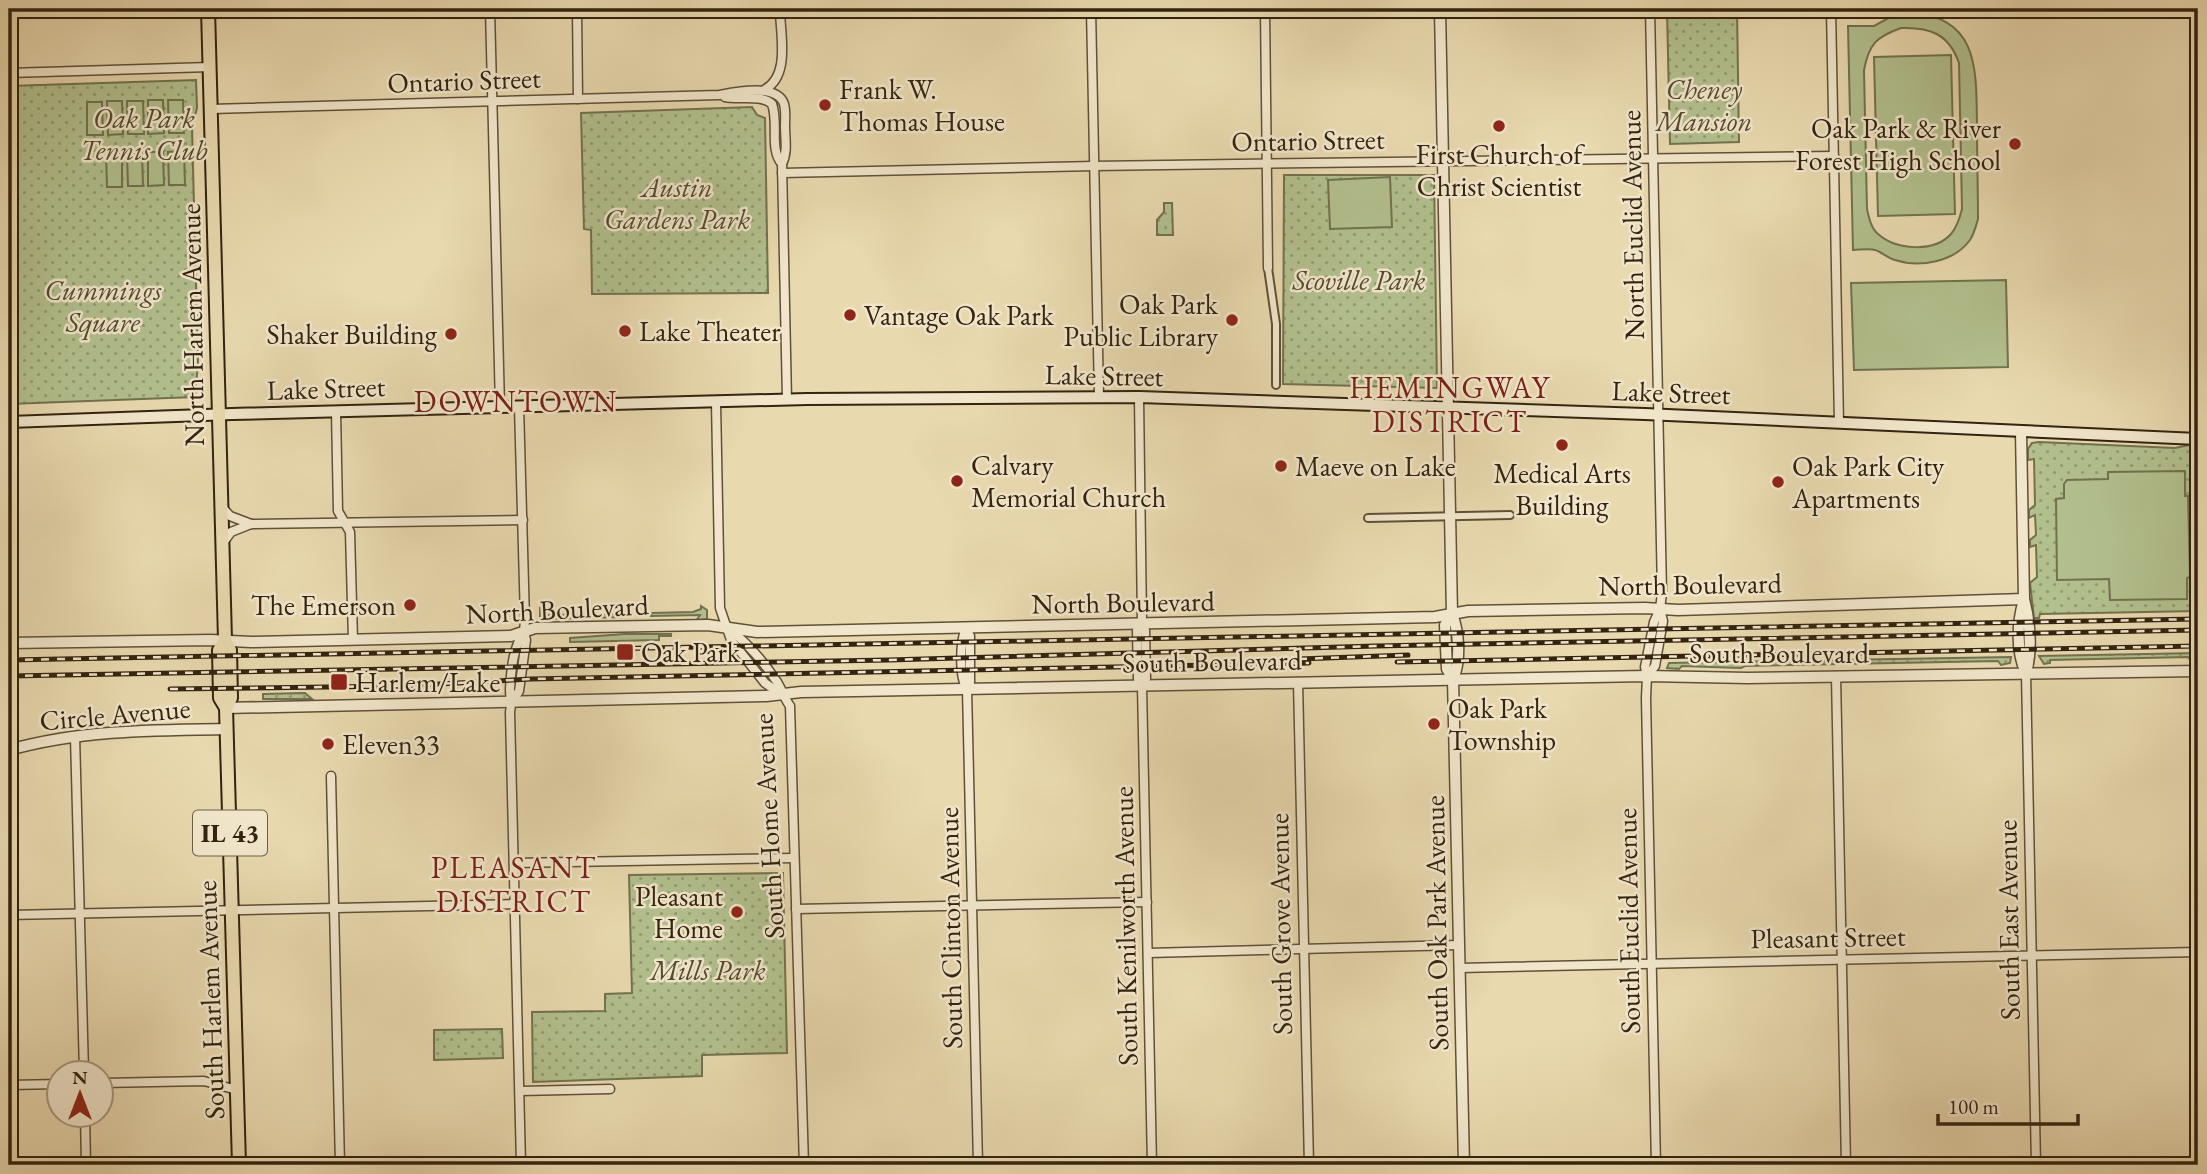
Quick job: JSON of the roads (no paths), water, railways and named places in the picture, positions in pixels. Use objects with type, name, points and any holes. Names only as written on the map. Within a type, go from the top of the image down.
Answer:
[{"type":"main road","name":"North Harlem Avenue","points":[[208,9],[225,640]]},
{"type":"main road","name":"Lake Street","points":[[9,422],[786,400],[1139,397],[1658,414],[2198,439]]},
{"type":"main road","name":"South Harlem Avenue","points":[[225,640],[230,650],[231,698],[226,708],[239,1165]]},
{"type":"street","points":[[490,9],[500,407]]},
{"type":"street","points":[[577,9],[578,99]]},
{"type":"street","points":[[760,93],[775,81],[781,71],[780,9]]},
{"type":"street","points":[[1091,9],[1099,397]]},
{"type":"street","points":[[1265,9],[1268,268],[1276,324],[1276,385]]},
{"type":"street","name":"South Oak Park Avenue","points":[[1440,9],[1452,614],[1456,626],[1457,659],[1457,670],[1453,679],[1464,1165]]},
{"type":"street","name":"North Euclid Avenue","points":[[1647,676],[1655,666],[1663,621],[1660,609],[1662,593],[1650,9]]},
{"type":"street","points":[[1831,9],[1839,422]]},
{"type":"street","points":[[9,73],[210,67]]},
{"type":"street","name":"Ontario Street","points":[[211,109],[719,95],[740,91],[760,93]]},
{"type":"street","points":[[760,93],[783,101],[785,121],[786,156],[782,168],[786,400]]},
{"type":"street","points":[[760,93],[772,104],[776,158],[782,168]]},
{"type":"street","points":[[775,121],[785,121]]},
{"type":"street","name":"Ontario Street","points":[[782,168],[1834,156]]},
{"type":"street","name":"South Kenilworth Avenue","points":[[1139,397],[1142,624],[1145,630],[1146,679],[1142,686],[1152,1165]]},
{"type":"street","points":[[716,402],[720,608],[728,628]]},
{"type":"street","points":[[519,406],[526,604],[524,632],[517,641],[510,691],[510,715],[521,1165]]},
{"type":"street","points":[[336,411],[338,512],[350,532],[353,640]]},
{"type":"street","points":[[2021,431],[2024,599],[2028,615],[2030,659],[2026,673]]},
{"type":"street","points":[[221,505],[230,516],[251,524]]},
{"type":"street","points":[[1368,518],[1510,515]]},
{"type":"street","points":[[222,544],[231,532],[251,524],[523,520]]},
{"type":"street","name":"North Boulevard","points":[[9,643],[225,640],[251,642],[511,636],[535,628],[708,625],[751,632],[966,628],[1434,617],[1468,611],[1645,607],[1660,609],[2024,599]]},
{"type":"street","name":"South Home Avenue","points":[[728,628],[743,640],[777,682],[790,706],[804,1165]]},
{"type":"street","name":"South Clinton Avenue","points":[[966,628],[962,637],[962,649],[963,683],[967,689],[978,1165]]},
{"type":"street","name":"South Boulevard","points":[[226,708],[782,695],[801,692],[1453,679],[1647,676],[1748,678],[2198,671]]},
{"type":"street","name":"South East Avenue","points":[[2026,673],[2036,1165]]},
{"type":"street","name":"South Euclid Avenue","points":[[1647,676],[1656,1165]]},
{"type":"street","points":[[1836,676],[1846,1165]]},
{"type":"street","name":"South Grove Avenue","points":[[1298,682],[1309,1165]]},
{"type":"street","name":"Circle Avenue","points":[[9,750],[75,736],[116,732],[227,729]]},
{"type":"street","points":[[75,736],[84,1058]]},
{"type":"street","points":[[331,776],[340,1165]]},
{"type":"street","points":[[514,863],[794,858]]},
{"type":"street","points":[[796,909],[1147,902]]},
{"type":"street","points":[[9,915],[516,904]]},
{"type":"street","points":[[1148,953],[1459,945]]},
{"type":"street","name":"Pleasant Street","points":[[1460,968],[2198,952]]},
{"type":"street","points":[[116,1083],[204,1082],[237,1090]]},
{"type":"street","points":[[9,1085],[46,1084]]},
{"type":"street","points":[[520,1091],[610,1089]]},
{"type":"street","points":[[85,1128],[86,1165]]},
{"type":"railway","points":[[9,660],[2198,619]]},
{"type":"railway","points":[[9,676],[889,660],[1376,646],[2198,630]]},
{"type":"railway","points":[[1397,662],[2198,646]]},
{"type":"railway","points":[[1299,659],[1408,655]]},
{"type":"railway","points":[[170,689],[401,686],[531,679],[1309,663]]},
{"type":"place","name":"Frank W. Thomas House","points":[[825,105]]},
{"type":"place","name":"First Church of Christ Scientist","points":[[1499,126]]},
{"type":"place","name":"Oak Park & River Forest High School","points":[[2015,144]]},
{"type":"place","name":"Vantage Oak Park","points":[[850,315]]},
{"type":"place","name":"Oak Park Public Library","points":[[1232,320]]},
{"type":"place","name":"Lake Theater","points":[[625,331]]},
{"type":"place","name":"Shaker Building","points":[[451,334]]},
{"type":"place","name":"Medical Arts Building","points":[[1562,445]]},
{"type":"place","name":"Maeve on Lake","points":[[1281,466]]},
{"type":"place","name":"Calvary Memorial Church","points":[[957,481]]},
{"type":"place","name":"Oak Park City Apartments","points":[[1778,482]]},
{"type":"place","name":"The Emerson","points":[[410,605]]},
{"type":"place","name":"Oak Park","points":[[625,652]]},
{"type":"place","name":"Harlem/Lake","points":[[339,682]]},
{"type":"place","name":"Oak Park Township","points":[[1434,724]]},
{"type":"place","name":"Eleven33","points":[[328,744]]},
{"type":"place","name":"Pleasant Home","points":[[737,912]]},
{"type":"district","name":"DOWNTOWN","points":[[516,401]]},
{"type":"district","name":"HEMINGWAY DISTRICT","points":[[1450,404]]},
{"type":"district","name":"PLEASANT DISTRICT","points":[[514,884]]},
{"type":"park label","name":"Cheney Mansion","points":[[1704,105]]},
{"type":"park label","name":"Oak Park Tennis Club","points":[[144,134]]},
{"type":"park label","name":"Austin Gardens Park","points":[[677,203]]},
{"type":"park label","name":"Scoville Park","points":[[1359,280]]},
{"type":"park label","name":"Cummings Square","points":[[103,306]]},
{"type":"park label","name":"Mills Park","points":[[708,970]]}]
